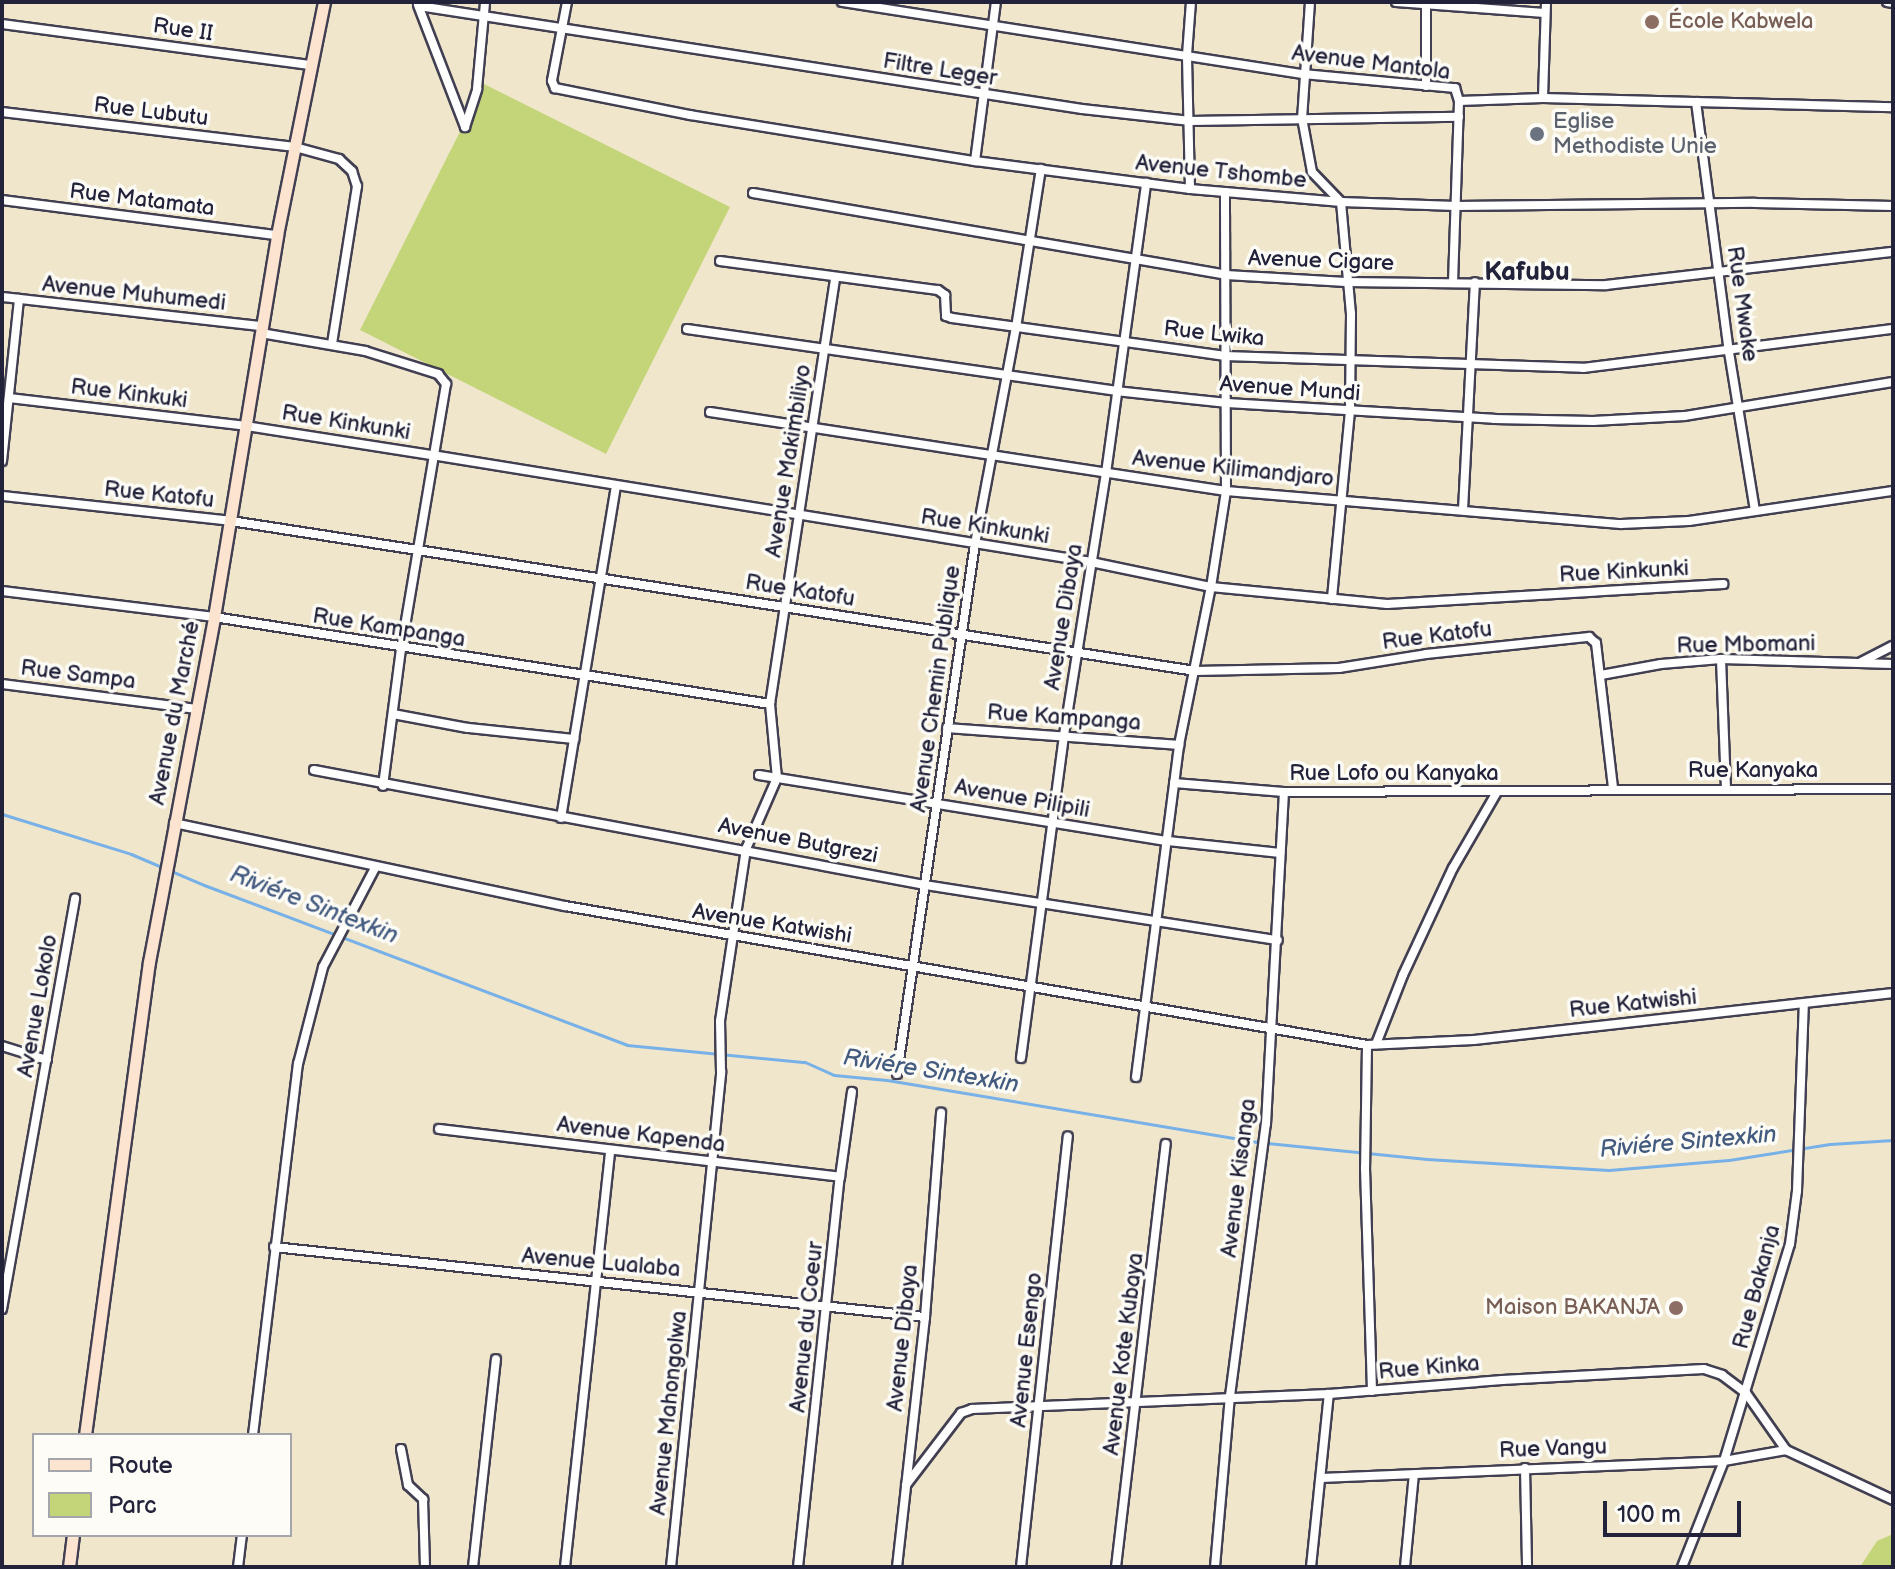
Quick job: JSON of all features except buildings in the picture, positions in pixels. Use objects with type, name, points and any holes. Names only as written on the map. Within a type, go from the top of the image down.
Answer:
[{"type":"street","name":"Avenue du Marché","points":[[85,1433],[149,962],[198,709],[277,235],[324,2]]},
{"type":"street","points":[[418,4],[465,127],[477,89],[485,2]]},
{"type":"street","points":[[563,29],[567,2]]},
{"type":"street","name":"Avenue Mantola","points":[[842,2],[1303,74],[1457,88],[1459,101],[1543,98],[1893,107]]},
{"type":"street","points":[[975,161],[996,2]]},
{"type":"street","points":[[1190,189],[1187,55],[1191,2]]},
{"type":"street","points":[[1310,2],[1302,118],[1312,172],[1341,202],[1351,314],[1350,411],[1332,599]]},
{"type":"street","points":[[1396,2],[1545,13]]},
{"type":"street","points":[[1543,98],[1546,2]]},
{"type":"street","points":[[1887,2],[1893,3]]},
{"type":"street","name":"Filtre Leger","points":[[418,4],[983,95],[1190,121],[1459,117]]},
{"type":"street","points":[[1426,4],[1426,86]]},
{"type":"street","name":"Rue II","points":[[2,24],[311,65]]},
{"type":"street","name":"Avenue Tshombe","points":[[563,29],[552,86],[690,115],[975,161],[1190,189],[1341,202],[1456,206],[1709,206],[1755,203],[1893,206]]},
{"type":"street","points":[[1453,283],[1459,101]]},
{"type":"street","name":"Rue Mwake","points":[[1696,102],[1729,352],[1755,510]]},
{"type":"street","name":"Rue Lubutu","points":[[2,112],[295,147],[339,159],[356,178],[332,343]]},
{"type":"street","name":"Avenue Chemin Publique","points":[[897,1074],[960,635],[1016,328],[1041,169]]},
{"type":"street","name":"Avenue Dibaya","points":[[1021,1058],[1064,735],[1106,473],[1146,183]]},
{"type":"street","points":[[1136,1077],[1179,745],[1211,587],[1226,491],[1225,192]]},
{"type":"street","name":"Avenue Cigare","points":[[753,193],[1226,275],[1346,282],[1606,285],[1893,252]]},
{"type":"street","name":"Rue Matamata","points":[[2,200],[277,235]]},
{"type":"street","name":"Rue Lwika","points":[[720,261],[938,290],[945,295],[946,316],[1225,356],[1351,363],[1583,368],[1893,329]]},
{"type":"street","name":"Avenue Makimbiliyo","points":[[721,1072],[720,1021],[746,849],[777,778],[770,704],[835,278]]},
{"type":"street","points":[[1463,510],[1475,282]]},
{"type":"street","name":"Avenue Muhumedi","points":[[2,297],[262,329],[365,351],[444,378],[445,392],[432,455]]},
{"type":"street","points":[[2,461],[19,299]]},
{"type":"street","name":"Avenue Mundi","points":[[687,329],[1116,391],[1227,403],[1350,411],[1593,421],[1685,416],[1893,382]]},
{"type":"street","name":"Rue Kinkuki","points":[[9,398],[246,426]]},
{"type":"street","name":"Avenue Kilimandjaro","points":[[710,412],[1226,491],[1621,524],[1689,521],[1893,491]]},
{"type":"street","name":"Rue Kinkunki","points":[[246,426],[1091,562],[1211,587],[1425,604],[1723,584]]},
{"type":"street","points":[[383,786],[432,455]]},
{"type":"street","points":[[561,818],[616,487]]},
{"type":"street","name":"Rue Katofu","points":[[2,496],[231,521],[1195,671],[1339,668],[1426,654],[1593,638],[1601,675]]},
{"type":"street","name":"Rue Kampanga","points":[[2,591],[214,617],[401,649],[770,704]]},
{"type":"street","points":[[1861,663],[1893,646]]},
{"type":"street","points":[[1721,659],[1726,789]]},
{"type":"street","name":"Rue Mbomani","points":[[1601,675],[1661,664],[1721,659],[1893,664]]},
{"type":"street","points":[[1601,675],[1613,788]]},
{"type":"street","name":"Rue Sampa","points":[[2,684],[198,709]]},
{"type":"street","points":[[393,714],[468,728],[574,739]]},
{"type":"street","name":"Rue Kampanga","points":[[947,728],[1179,745]]},
{"type":"street","name":"Avenue Butgrezi","points":[[314,770],[383,786],[746,849],[925,885],[1278,940]]},
{"type":"street","name":"Avenue Pilipili","points":[[759,775],[1168,841],[1280,853]]},
{"type":"street","name":"Rue Lofo ou Kanyaka","points":[[1174,783],[1284,792],[1382,789],[1497,792],[1613,788]]},
{"type":"street","name":"Rue Kanyaka","points":[[1613,788],[1893,789]]},
{"type":"street","name":"Avenue Kisanga","points":[[1215,1567],[1230,1396],[1266,1124],[1284,792]]},
{"type":"street","points":[[1372,1391],[1365,1168],[1372,1045],[1453,868],[1497,792]]},
{"type":"street","name":"Avenue Katwishi","points":[[174,823],[375,868],[733,937],[1030,984],[1372,1045]]},
{"type":"street","points":[[253,1433],[298,1064],[310,1011],[332,947],[375,868]]},
{"type":"street","name":"Avenue Lokolo","points":[[2,1309],[75,898]]},
{"type":"street","points":[[1882,994],[1893,986]]},
{"type":"street","name":"Rue Katwishi","points":[[1372,1045],[1474,1040],[1893,993]]},
{"type":"street","name":"Rue Bakanja","points":[[1682,1567],[1724,1461],[1790,1244],[1804,1004]]},
{"type":"street","points":[[2,1046],[47,1060]]},
{"type":"street","name":"Avenue Mahongolwa","points":[[671,1567],[721,1072]]},
{"type":"street","name":"Avenue du Coeur","points":[[798,1567],[852,1092]]},
{"type":"street","name":"Avenue Dibaya","points":[[897,1567],[925,1317],[941,1113]]},
{"type":"street","name":"Avenue Kapenda","points":[[439,1129],[840,1177]]},
{"type":"street","name":"Avenue Esengo","points":[[1021,1567],[1068,1137]]},
{"type":"street","name":"Avenue Kote Kubaya","points":[[1116,1567],[1166,1144]]},
{"type":"street","points":[[565,1567],[610,1150]]},
{"type":"street","name":"Avenue Lualaba","points":[[274,1247],[828,1304],[925,1317]]},
{"type":"street","points":[[473,1567],[496,1359]]},
{"type":"street","name":"Rue Kinka","points":[[906,1485],[961,1413],[972,1409],[1329,1394],[1704,1369],[1722,1375],[1746,1393],[1786,1450]]},
{"type":"street","points":[[1311,1567],[1329,1394]]},
{"type":"street","points":[[401,1449],[408,1485],[423,1499],[425,1567]]},
{"type":"street","points":[[1786,1450],[1893,1500]]},
{"type":"street","name":"Rue Vangu","points":[[1321,1478],[1724,1461],[1786,1450]]},
{"type":"street","points":[[1525,1468],[1527,1567]]},
{"type":"street","points":[[1405,1567],[1414,1474]]},
{"type":"street","points":[[69,1567],[73,1537]]},
{"type":"street","points":[[238,1567],[242,1537]]},
{"type":"green space","points":[[484,84],[730,207],[606,454],[360,330]]},
{"type":"green space","points":[[1893,1534],[1893,1567],[1860,1567],[1877,1541]]},
{"type":"waterway","name":"Riviére Sintexkin","points":[[2,814],[131,854],[204,885],[627,1045],[805,1062],[834,1075],[887,1080],[1256,1142],[1427,1159],[1609,1170],[1729,1160],[1830,1144],[1893,1140]]},
{"type":"place","name":"École Kabwela","points":[[1652,22]]},
{"type":"place","name":"Eglise Methodiste Unie","points":[[1537,134]]},
{"type":"place","name":"Maison BAKANJA","points":[[1676,1308]]},
{"type":"district","name":"Kafubu","points":[[1527,273]]}]
